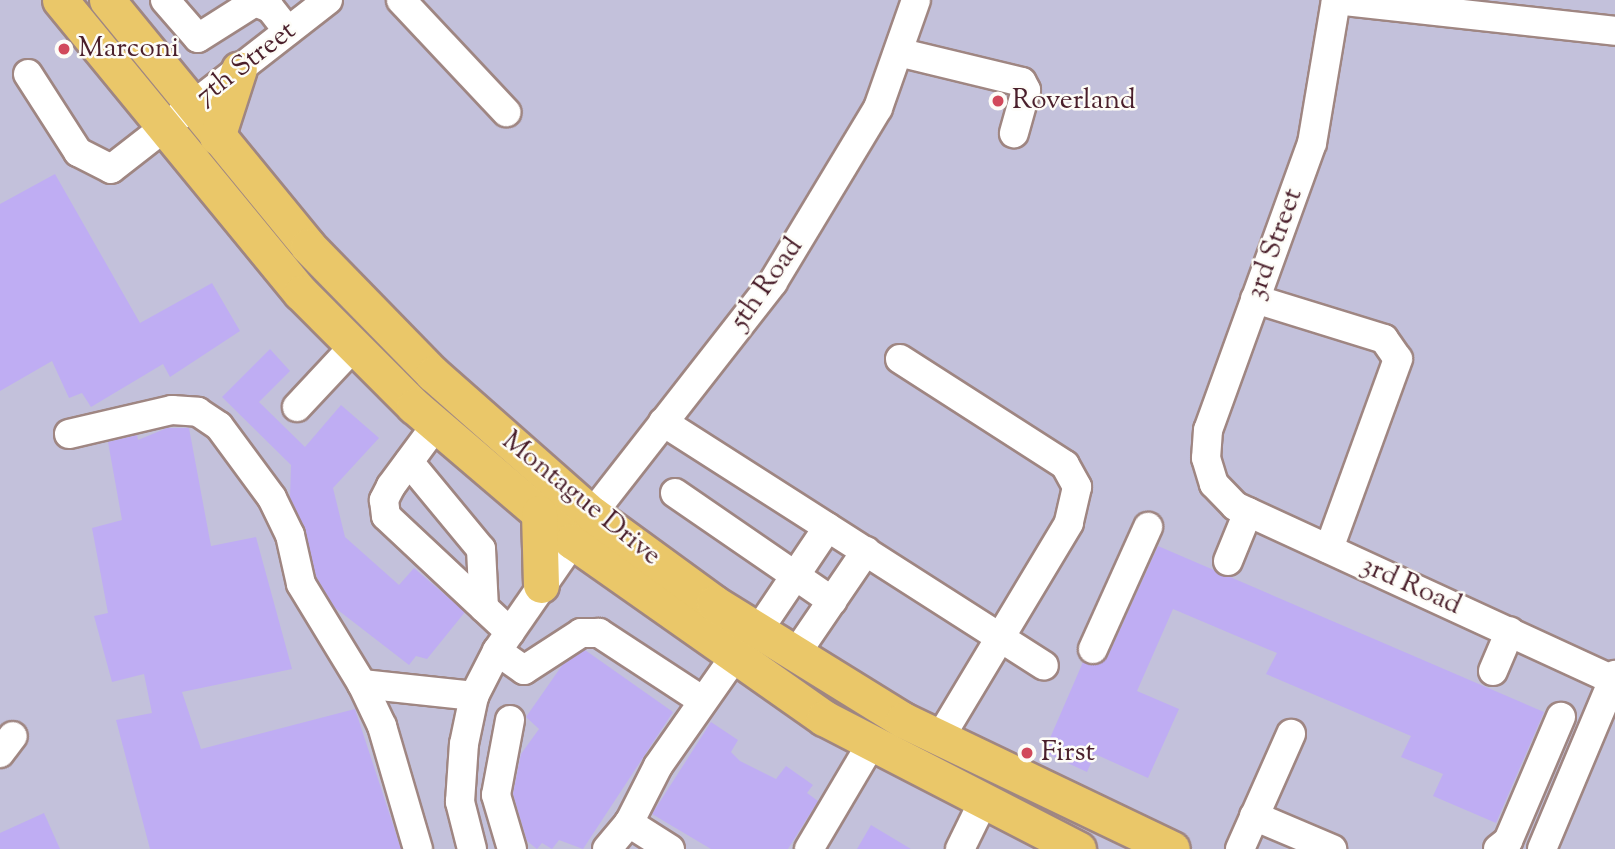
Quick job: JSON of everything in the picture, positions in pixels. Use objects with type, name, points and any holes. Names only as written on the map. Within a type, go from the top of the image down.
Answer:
[{"type":"main road","name":"Montague Drive","points":[[60,0],[301,293],[436,425],[539,513],[582,528],[939,739],[1172,849]]},
{"type":"main road","name":"Montague Drive","points":[[107,0],[308,246],[582,528],[733,659],[871,744],[1047,841],[1078,849]]},
{"type":"main road","points":[[217,137],[243,66]]},
{"type":"main road","points":[[539,513],[541,585]]},
{"type":"lane","points":[[165,0],[194,36],[220,28],[260,2],[288,31]]},
{"type":"lane","name":"7th Street","points":[[27,74],[78,152],[95,165],[111,169],[130,158],[162,127],[328,0]]},
{"type":"lane","points":[[401,0],[506,112]]},
{"type":"lane","name":"5th Road","points":[[469,838],[460,802],[474,696],[504,642],[582,528],[773,282],[878,108],[902,53],[916,0]]},
{"type":"lane","points":[[1336,0],[1567,13],[1615,31]]},
{"type":"lane","name":"3rd Street","points":[[1214,484],[1206,458],[1208,430],[1312,143],[1336,0]]},
{"type":"lane","points":[[220,28],[243,66]]},
{"type":"lane","points":[[902,53],[1022,82],[1026,90],[1014,133]]},
{"type":"lane","points":[[1255,299],[1384,339],[1398,359],[1329,549]]},
{"type":"lane","points":[[297,407],[354,346]]},
{"type":"lane","points":[[901,359],[1072,474],[1077,505],[1069,523],[939,739]]},
{"type":"lane","points":[[69,434],[172,410],[198,412],[219,426],[272,498],[290,535],[301,584],[362,684],[382,726],[418,849]]},
{"type":"lane","points":[[663,422],[1044,666]]},
{"type":"lane","points":[[436,425],[384,500],[386,516],[484,608],[524,670],[581,633],[599,633],[703,701]]},
{"type":"lane","points":[[409,462],[481,549],[484,608]]},
{"type":"lane","name":"3rd Road","points":[[1214,484],[1248,512],[1614,679]]},
{"type":"lane","points":[[675,493],[832,601]]},
{"type":"lane","points":[[1228,561],[1248,512]]},
{"type":"lane","points":[[758,631],[828,527]]},
{"type":"lane","points":[[1093,649],[1148,527]]},
{"type":"lane","points":[[795,655],[866,551]]},
{"type":"lane","points":[[1493,671],[1510,631]]},
{"type":"lane","points":[[607,849],[629,824],[658,766],[733,659]]},
{"type":"lane","points":[[1542,849],[1614,679]]},
{"type":"lane","points":[[362,684],[474,696]]},
{"type":"lane","points":[[1498,849],[1508,841],[1561,718]]},
{"type":"lane","points":[[510,720],[496,767],[502,822],[512,849]]},
{"type":"lane","points":[[1240,849],[1291,734]]},
{"type":"lane","points":[[808,849],[871,744]]},
{"type":"lane","points":[[960,849],[982,804]]},
{"type":"lane","points":[[1254,816],[1332,849]]},
{"type":"lane","points":[[469,838],[502,822]]},
{"type":"lane","points":[[629,824],[670,849]]},
{"type":"shaded area","points":[[0,0],[1615,0],[1615,849],[0,849]]},
{"type":"building","points":[[55,174],[140,323],[212,283],[240,331],[170,377],[163,364],[91,407],[82,393],[69,398],[52,361],[0,391],[0,204]]},
{"type":"building","points":[[270,349],[290,371],[259,402],[305,447],[341,405],[379,438],[333,488],[345,537],[399,585],[414,568],[465,612],[427,659],[416,656],[409,665],[334,607],[317,578],[290,497],[291,465],[222,397]]},
{"type":"building","points":[[167,428],[189,428],[211,546],[256,537],[292,669],[182,692],[201,749],[355,709],[401,849],[150,849],[116,720],[152,713],[144,674],[112,682],[94,616],[108,613],[92,528],[122,520],[108,442],[137,435],[138,440]]},
{"type":"building","points":[[1158,546],[1544,712],[1496,823],[1433,796],[1443,774],[1401,757],[1411,736],[1266,674],[1277,653],[1173,609],[1137,691],[1179,709],[1148,778],[1095,754],[1087,772],[1044,752],[1083,662],[1095,665],[1108,656]]},
{"type":"building","points":[[585,650],[673,712],[583,849],[559,840],[552,849],[542,843],[537,849],[527,841],[513,794],[521,754],[539,729],[526,717],[563,664]]},
{"type":"building","points":[[711,722],[738,740],[731,752],[740,761],[776,779],[786,766],[813,785],[807,793],[818,801],[788,849],[711,849],[652,814]]},
{"type":"building","points":[[44,813],[60,849],[0,849],[0,833]]},
{"type":"building","points":[[871,825],[911,849],[857,849]]},
{"type":"place","name":"Marconi","points":[[64,49]]},
{"type":"place","name":"Roverland","points":[[998,101]]},
{"type":"place","name":"First","points":[[1027,753]]}]
